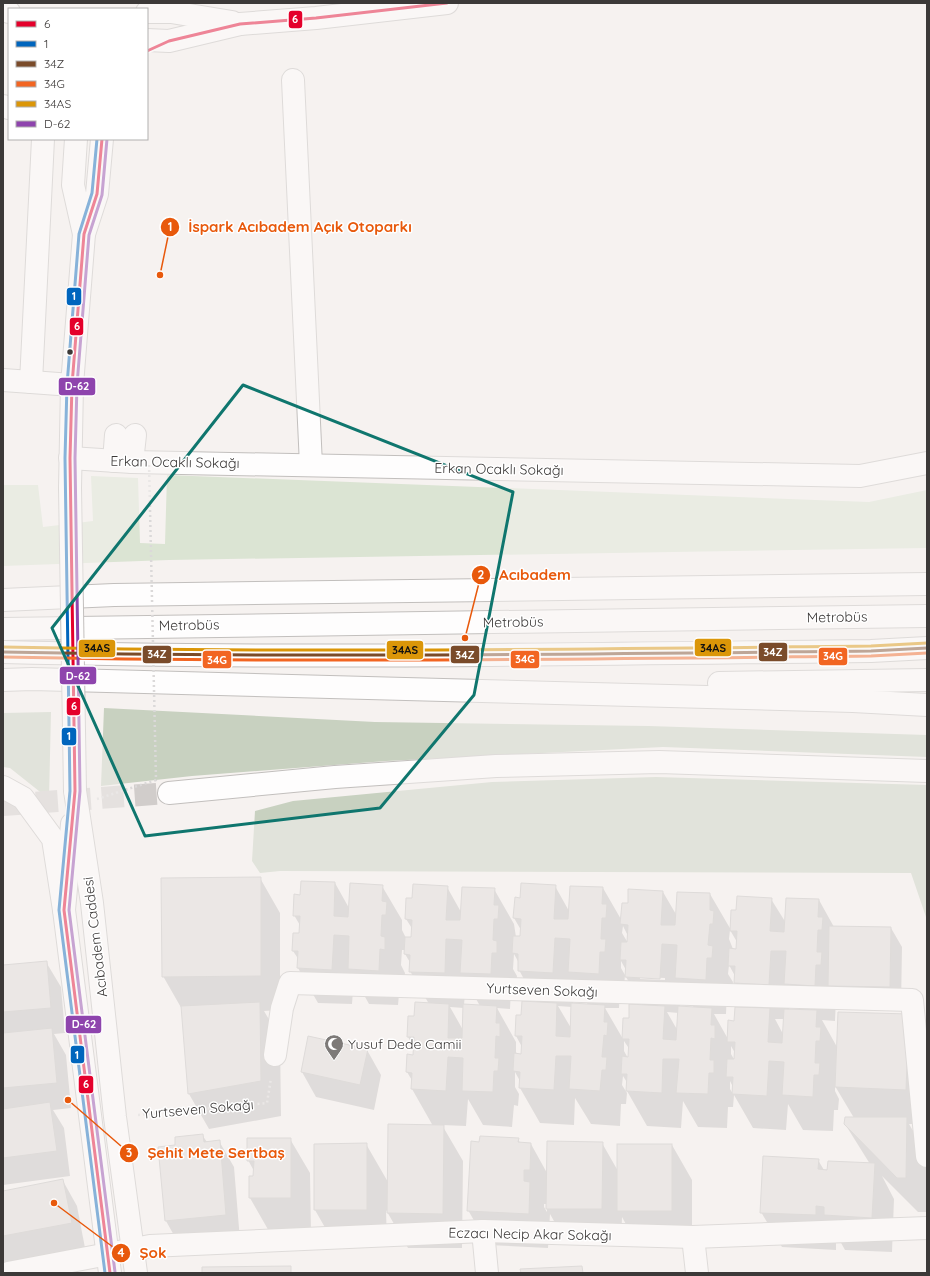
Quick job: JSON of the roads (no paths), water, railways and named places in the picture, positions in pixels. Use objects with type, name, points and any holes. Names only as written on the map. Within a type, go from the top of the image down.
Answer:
[{"type":"main road","points":[[148,51],[169,41],[240,24],[323,10],[447,3]]},
{"type":"main road","points":[[148,12],[171,12],[240,24]]},
{"type":"main road","points":[[148,40],[169,41]]},
{"type":"main road","points":[[293,80],[311,465]]},
{"type":"main road","points":[[30,382],[43,140]]},
{"type":"main road","name":"Acıbadem Caddesi","points":[[76,140],[73,185],[84,234]]},
{"type":"main road","name":"Acıbadem Caddesi","points":[[102,140],[97,194],[84,234],[72,385],[70,488],[85,796],[92,903],[116,1117],[136,1273]]},
{"type":"main road","points":[[3,380],[72,385]]},
{"type":"main road","points":[[126,435],[131,462]]},
{"type":"main road","name":"Erkan Ocaklı Sokağı","points":[[70,458],[131,462],[860,476],[927,463]]},
{"type":"main road","points":[[3,600],[114,594],[927,584]]},
{"type":"main road","name":"Metrobüs","points":[[3,629],[927,616]]},
{"type":"main road","points":[[3,652],[143,656],[483,655],[871,651],[927,648]]},
{"type":"main road","points":[[3,680],[853,701],[927,705]]},
{"type":"main road","points":[[396,689],[927,680]]},
{"type":"main road","points":[[169,793],[343,777],[496,766],[558,764],[659,762],[927,771]]},
{"type":"main road","points":[[3,787],[23,798],[53,839],[64,910]]},
{"type":"main road","name":"Acıbadem Caddesi","points":[[85,796],[64,910],[108,1264]]},
{"type":"main road","name":"Yurtseven Sokağı","points":[[275,1055],[282,1008],[290,983],[912,1000],[927,1156]]},
{"type":"main road","name":"Eczacı Necip Akar Sokağı","points":[[133,1251],[150,1246],[483,1232],[693,1237],[927,1228]]},
{"type":"main road","points":[[483,1232],[488,1273]]},
{"type":"main road","points":[[693,1237],[697,1273]]},
{"type":"main road","points":[[8,1273],[108,1264],[133,1251]]},
{"type":"tunnel","points":[[3,805],[169,793]]},
{"type":"place","name":"İspark Acıbadem Açık Otoparkı","points":[[160,275]]},
{"type":"place","name":"Acıbadem","points":[[465,638]]},
{"type":"place","name":"Yusuf Dede Camii","points":[[334,1061]]},
{"type":"place","name":"Şehit Mete Sertbaş","points":[[68,1100]]},
{"type":"place","name":"Şok","points":[[54,1203]]}]
